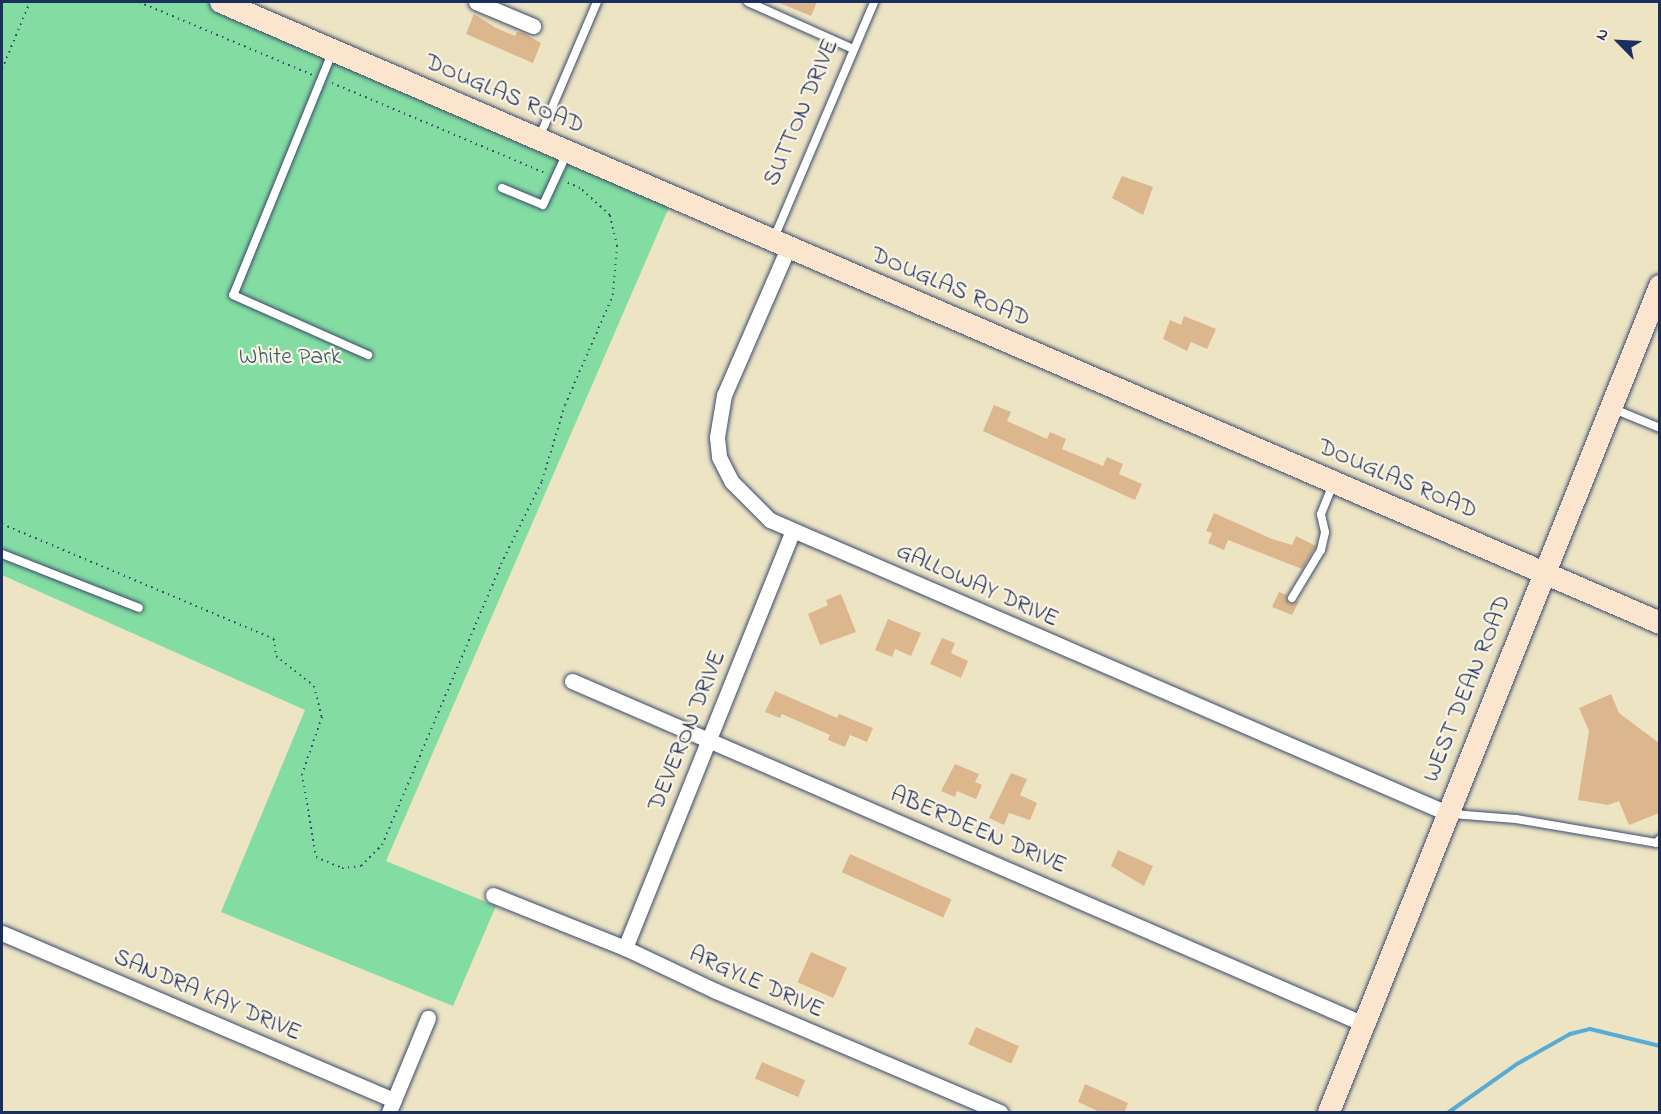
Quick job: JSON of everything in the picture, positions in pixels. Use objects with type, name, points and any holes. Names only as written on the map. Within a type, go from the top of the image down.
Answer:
[{"type":"street","name":"DOUGLAS ROAD","points":[[221,2],[1659,623]]},
{"type":"street","points":[[476,2],[533,26]]},
{"type":"street","name":"GALLOWAY DRIVE","points":[[780,245],[724,395],[717,437],[719,457],[732,482],[770,520],[1448,813]]},
{"type":"street","name":"WEST DEAN ROAD","points":[[1329,1113],[1659,286]]},
{"type":"street","name":"DEVERON DRIVE","points":[[625,948],[793,531]]},
{"type":"street","name":"ABERDEEN DRIVE","points":[[572,681],[1364,1024]]},
{"type":"street","name":"ARGYLE DRIVE","points":[[493,895],[625,948],[1000,1113]]},
{"type":"street","name":"SANDRA KAY DRIVE","points":[[2,933],[392,1106]]},
{"type":"street","points":[[392,1106],[428,1018]]},
{"type":"lane","points":[[538,139],[597,2]]},
{"type":"lane","points":[[748,2],[853,49]]},
{"type":"lane","name":"SUTTON DRIVE","points":[[780,245],[853,49],[874,2]]},
{"type":"lane","points":[[333,51],[233,295],[368,355]]},
{"type":"lane","points":[[502,188],[543,205],[568,152]]},
{"type":"lane","points":[[1610,407],[1659,428]]},
{"type":"lane","points":[[1292,598],[1321,550],[1325,532],[1321,514],[1334,482]]},
{"type":"lane","points":[[2,554],[139,608]]},
{"type":"lane","points":[[1448,813],[1516,819],[1656,843],[1659,839]]},
{"type":"path","points":[[2,69],[30,2]]},
{"type":"path","points":[[2,524],[274,639],[276,656],[314,686],[322,717],[302,774],[316,857],[342,868],[361,866],[382,845],[501,564],[542,481],[565,405],[613,295],[618,246],[610,215],[580,188],[139,2]]},
{"type":"green space","name":"White Park","points":[[2,2],[207,2],[670,205],[386,861],[496,906],[453,1006],[221,912],[305,710],[2,575]]},
{"type":"building","points":[[777,2],[817,2],[811,16]]},
{"type":"building","points":[[474,14],[496,28],[515,36],[517,32],[523,33],[541,43],[533,63],[466,34]]},
{"type":"building","points":[[1122,176],[1153,187],[1143,215],[1112,198]]},
{"type":"building","points":[[1184,316],[1216,329],[1207,349],[1191,342],[1187,351],[1163,339],[1170,320],[1181,325]]},
{"type":"building","points":[[994,405],[1011,412],[1007,421],[1047,439],[1050,432],[1066,439],[1062,449],[1103,466],[1107,457],[1123,464],[1119,474],[1142,484],[1135,500],[983,431]]},
{"type":"building","points":[[1214,513],[1272,539],[1292,545],[1296,536],[1316,546],[1302,569],[1228,540],[1224,550],[1208,543],[1212,533],[1206,531]]},
{"type":"building","points":[[1279,592],[1287,595],[1289,603],[1299,601],[1292,615],[1272,607]]},
{"type":"building","points":[[841,594],[856,632],[820,645],[808,614],[828,605],[826,600]]},
{"type":"building","points":[[888,619],[921,633],[911,656],[895,649],[892,657],[875,650]]},
{"type":"building","points":[[942,638],[955,643],[951,653],[968,661],[961,678],[930,664]]},
{"type":"building","points":[[775,691],[837,718],[839,714],[873,728],[867,742],[850,735],[845,747],[828,740],[830,735],[782,714],[780,718],[765,712]]},
{"type":"building","points":[[1611,694],[1619,713],[1659,743],[1659,813],[1629,825],[1619,801],[1608,805],[1578,800],[1589,731],[1579,708]]},
{"type":"building","points":[[955,764],[979,774],[975,782],[982,785],[976,799],[957,791],[955,797],[941,791]]},
{"type":"building","points":[[1011,773],[1027,779],[1020,795],[1037,803],[1030,820],[1009,813],[1004,825],[989,818]]},
{"type":"building","points":[[1118,850],[1153,866],[1144,886],[1111,866]]},
{"type":"building","points":[[850,854],[951,899],[943,917],[842,872]]},
{"type":"building","points":[[811,952],[847,968],[833,998],[798,982]]},
{"type":"building","points":[[976,1027],[1019,1046],[1011,1063],[968,1044]]},
{"type":"building","points":[[762,1062],[805,1080],[798,1097],[755,1079]]},
{"type":"building","points":[[1085,1084],[1128,1103],[1124,1113],[1102,1113],[1078,1102]]},
{"type":"waterway","points":[[1449,1112],[1517,1064],[1570,1034],[1590,1029],[1660,1046]]}]
